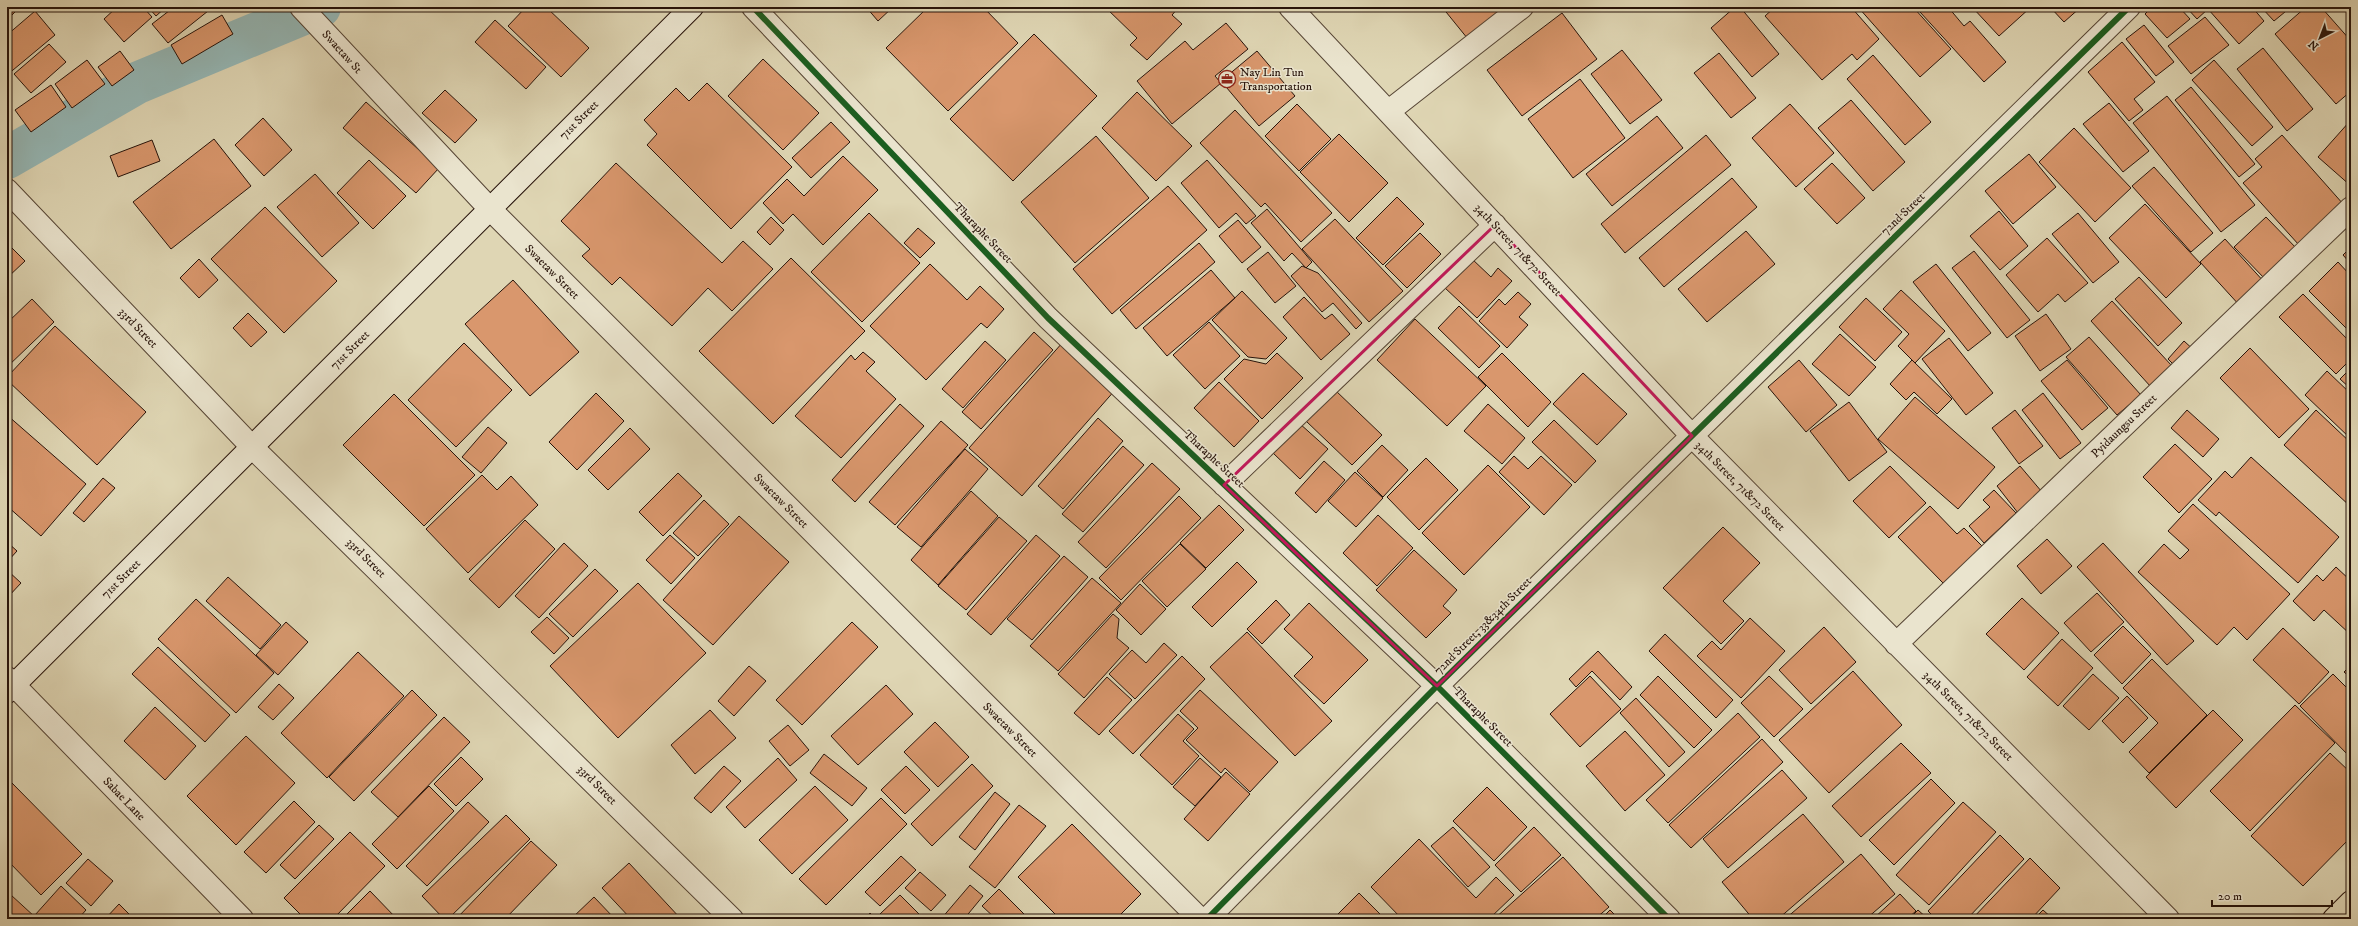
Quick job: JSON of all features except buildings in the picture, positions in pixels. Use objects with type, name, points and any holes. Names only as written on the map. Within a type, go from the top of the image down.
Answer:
[{"type":"main road","points":[[2334,919],[2351,902]]},
{"type":"street","name":"Swaetaw St","points":[[301,7],[366,79]]},
{"type":"street","name":"71st Street","points":[[9,685],[254,448],[692,7]]},
{"type":"street","name":"Tharaphe Street","points":[[753,7],[1048,318],[1437,686],[1669,919]]},
{"type":"street","name":"34th Street, 71&72 Street","points":[[1290,7],[1692,436],[2168,919]]},
{"type":"street","points":[[1389,111],[1522,7]]},
{"type":"street","name":"72nd Street","points":[[1692,436],[2129,7]]},
{"type":"street","name":"Swaetaw Street","points":[[366,79],[490,209],[1200,919]]},
{"type":"street","name":"33rd Street","points":[[7,190],[254,448],[732,919]]},
{"type":"street","name":"Pyidaungsu Street","points":[[1896,644],[2351,208]]},
{"type":"street","points":[[1224,485],[1495,225]]},
{"type":"street","name":"72nd Street, 33&34th Street","points":[[1207,919],[1437,686],[1692,436]]},
{"type":"street","name":"Sabae Lane","points":[[9,685],[242,919]]},
{"type":"highlighted area","points":[[1495,225],[1692,436],[1437,686],[1224,485]]},
{"type":"waterway","points":[[7,158],[137,83],[320,7]]},
{"type":"cycle path","points":[[753,7],[1048,318],[1437,686],[1669,919]]},
{"type":"cycle path","points":[[1207,919],[1437,686],[2129,7]]},
{"type":"place","name":"Nay Lin Tun Transportation","points":[[1227,79]]}]
